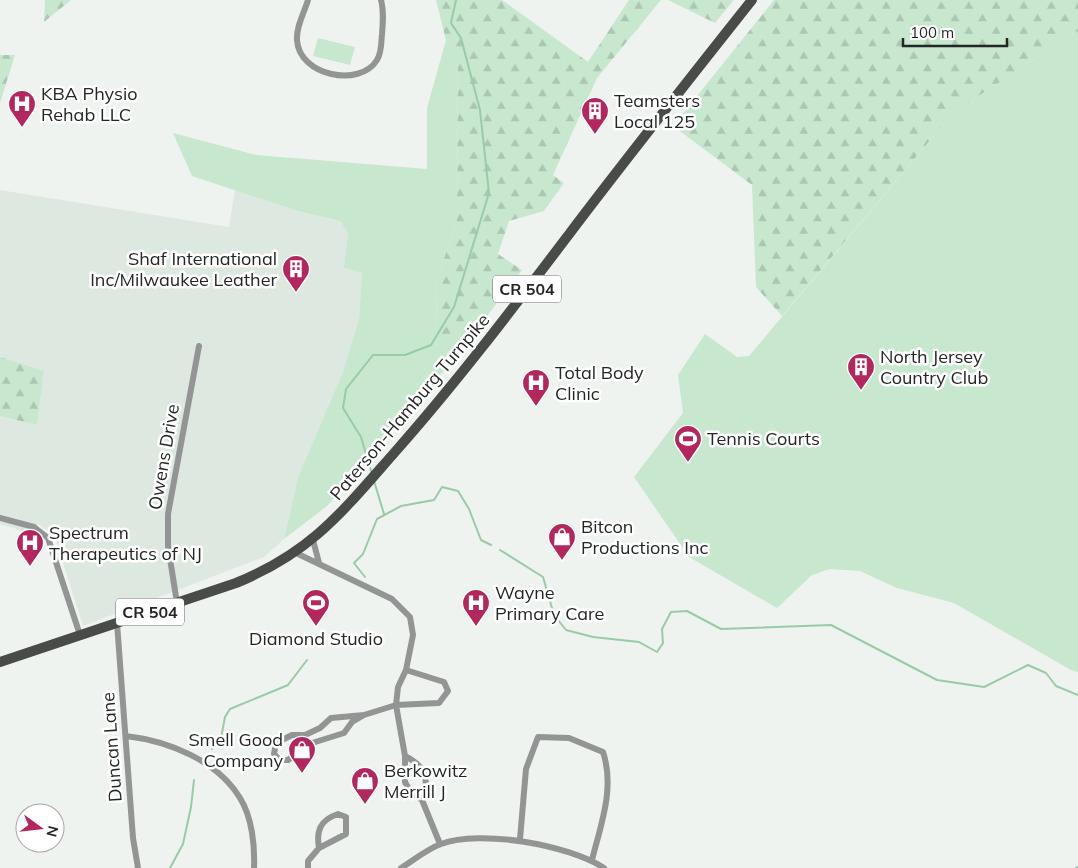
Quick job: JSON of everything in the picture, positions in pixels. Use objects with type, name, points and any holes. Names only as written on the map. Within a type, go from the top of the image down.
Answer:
[{"type":"main road","name":"Paterson-Hamburg Turnpike","points":[[0,662],[248,579],[296,553],[339,517],[491,338],[605,187],[752,0]]},
{"type":"street","points":[[308,0],[298,32],[297,42],[303,57],[313,68],[324,73],[360,74],[370,68],[380,53],[384,9],[381,0]]},
{"type":"street","name":"Owens Drive","points":[[177,603],[168,546],[168,514],[199,346]]},
{"type":"street","points":[[0,518],[34,528],[48,538],[80,635]]},
{"type":"street","points":[[312,540],[319,563]]},
{"type":"street","points":[[296,553],[392,599],[410,617],[413,635],[406,670],[398,687],[396,705],[405,756],[404,782],[412,793],[422,800],[440,844]]},
{"type":"street","name":"Duncan Lane","points":[[118,623],[133,838],[138,868]]},
{"type":"street","points":[[364,715],[352,722],[344,733],[316,741],[288,760],[280,760],[274,754],[276,743],[282,739],[292,735],[306,735],[331,718],[364,715],[396,705],[439,703],[448,691],[444,682],[406,670]]},
{"type":"street","points":[[312,732],[316,741]]},
{"type":"street","points":[[126,736],[152,739],[184,751],[215,770],[241,798],[251,827],[255,853],[254,868]]},
{"type":"street","points":[[520,839],[526,769],[538,737],[569,738],[604,752],[607,763],[609,791],[592,860]]},
{"type":"street","points":[[405,756],[417,762],[425,774],[427,788],[422,800]]},
{"type":"street","points":[[308,868],[308,861],[319,848],[346,834],[346,817],[338,814],[324,822],[317,834],[319,848]]},
{"type":"street","points":[[401,868],[440,844],[462,838],[520,839],[592,860],[604,868]]},
{"type":"shaded area","points":[[0,190],[229,227],[235,190],[298,211],[340,221],[348,233],[344,268],[362,273],[359,319],[342,374],[298,477],[284,539],[264,557],[83,626],[54,535],[38,524],[36,535],[0,524],[0,416],[37,425],[44,372],[0,357]]},
{"type":"green space","points":[[45,0],[71,0],[44,22]]},
{"type":"green space","points":[[436,0],[502,0],[588,62],[629,0],[661,0],[597,78],[553,175],[564,183],[544,211],[509,221],[498,254],[522,270],[456,357],[436,344],[437,277],[457,224],[458,48],[446,40]]},
{"type":"green space","points":[[668,0],[732,0],[733,1],[715,23]]},
{"type":"green space","points":[[774,0],[1078,0],[1078,31],[954,112],[782,316],[756,287],[752,185],[673,126]]},
{"type":"green space","name":"North Jersey Country Club","points":[[1078,31],[1078,672],[1071,670],[954,603],[897,588],[860,571],[830,569],[812,575],[777,608],[689,557],[634,477],[683,413],[678,375],[705,334],[737,357],[749,356],[954,112]]},
{"type":"green space","points":[[318,38],[355,47],[350,65],[313,56]]},
{"type":"green space","points":[[446,40],[458,47],[457,224],[437,277],[436,344],[456,357],[327,506],[284,539],[298,477],[342,374],[359,319],[362,273],[344,268],[348,233],[340,221],[298,211],[192,176],[173,133],[256,155],[427,169],[427,108]]},
{"type":"green space","points":[[0,55],[15,55],[0,103]]},
{"type":"green space","points":[[0,357],[44,371],[37,425],[0,416]]},
{"type":"waterway","points":[[372,474],[361,437],[343,408],[346,389],[373,355],[405,355],[431,345],[454,307],[489,193],[480,110],[461,38],[451,23],[456,0]]},
{"type":"waterway","points":[[374,481],[384,514]]},
{"type":"waterway","points":[[365,577],[354,563],[363,554],[377,519],[401,506],[434,500],[442,487],[458,491],[469,509],[481,540],[491,545]]},
{"type":"waterway","points":[[500,550],[543,577],[554,615],[566,630],[593,637],[639,642],[657,652],[663,643],[662,629],[671,612],[687,611],[721,629],[831,625],[937,680],[984,687],[1028,665],[1046,673],[1056,686],[1078,695]]},
{"type":"waterway","points":[[212,749],[221,738],[225,717],[230,709],[288,685],[307,660]]},
{"type":"waterway","points":[[170,868],[183,844],[191,807],[194,780]]},
{"type":"place","name":"KBA Physio Rehab LLC","points":[[22,128]]},
{"type":"place","name":"Teamsters Local 125","points":[[595,135]]},
{"type":"place","name":"Shaf International Inc/Milwaukee Leather","points":[[296,293]]},
{"type":"place","name":"North Jersey Country Club","points":[[861,391]]},
{"type":"place","name":"Total Body Clinic","points":[[536,407]]},
{"type":"place","name":"Tennis Courts","points":[[688,463]]},
{"type":"place","name":"Bitcon Productions Inc","points":[[562,561]]},
{"type":"place","name":"Spectrum Therapeutics of NJ","points":[[30,567]]},
{"type":"place","name":"Diamond Studio","points":[[316,627]]},
{"type":"place","name":"Wayne Primary Care","points":[[476,627]]},
{"type":"place","name":"Smell Good Company","points":[[302,774]]},
{"type":"place","name":"Berkowitz Merrill J","points":[[365,805]]}]
